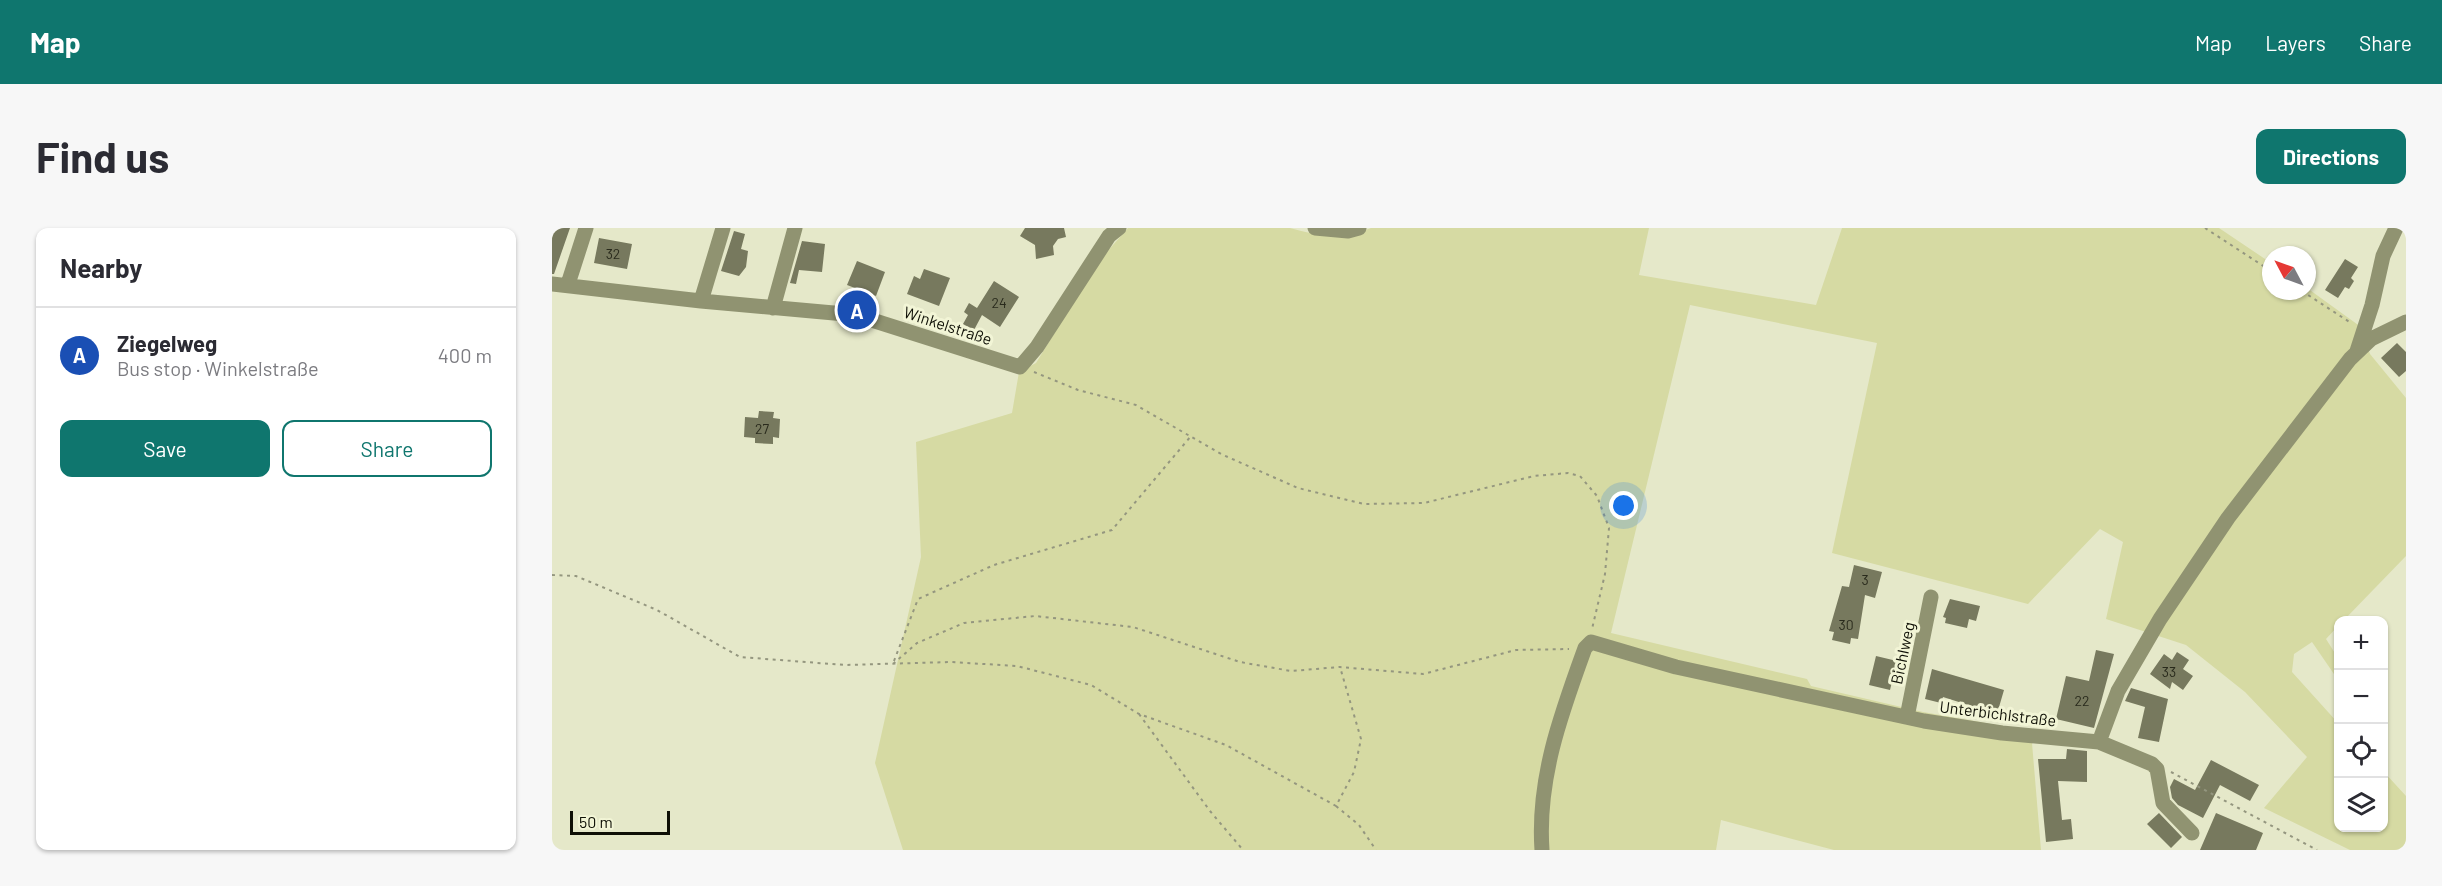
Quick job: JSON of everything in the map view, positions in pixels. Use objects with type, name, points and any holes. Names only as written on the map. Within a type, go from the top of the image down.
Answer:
[{"type":"street","points":[[568,284],[586,228]]},
{"type":"street","points":[[701,301],[723,228]]},
{"type":"street","points":[[773,308],[795,228]]},
{"type":"street","points":[[1020,367],[1037,347],[1108,236],[1119,228]]},
{"type":"street","points":[[1316,228],[1348,231],[1359,228]]},
{"type":"street","points":[[2358,351],[2373,305],[2383,256],[2396,228]]},
{"type":"street","name":"Winkelstraße","points":[[552,284],[856,315],[1020,367]]},
{"type":"street","points":[[2373,305],[2374,314],[2391,327]]},
{"type":"street","points":[[2098,742],[2118,691],[2160,619],[2228,518],[2358,351],[2371,339],[2391,327],[2406,322]]},
{"type":"street","name":"Bichlweg","points":[[1907,717],[1931,597]]},
{"type":"street","name":"Unterbichlstraße","points":[[1587,646],[1594,642],[1727,679],[1907,717],[2002,733],[2098,742],[2144,759],[2157,769]]},
{"type":"street","points":[[1542,850],[1543,784],[1564,705],[1587,646]]},
{"type":"street","points":[[2157,769],[2163,803],[2192,833]]},
{"type":"path","points":[[2205,228],[2262,265]]},
{"type":"path","points":[[2316,300],[2364,331]]},
{"type":"path","points":[[893,664],[917,643],[964,623],[1035,616],[1133,627],[1240,663],[1292,671],[1340,667],[1423,674],[1515,650],[1587,646],[1605,574],[1610,538],[1607,519],[1597,496],[1580,476],[1568,473],[1534,476],[1424,503],[1364,504],[1298,488],[1221,454],[1136,405],[1078,390],[1020,367]]},
{"type":"path","points":[[893,664],[918,599],[994,565],[1112,530],[1191,436]]},
{"type":"path","points":[[552,574],[576,576],[657,610],[740,657],[845,665],[951,662],[1017,666],[1091,685],[1139,714],[1226,745],[1336,806],[1359,825],[1376,850]]},
{"type":"path","points":[[1336,806],[1354,772],[1361,739],[1340,667]]},
{"type":"path","points":[[1139,714],[1210,811],[1243,850]]},
{"type":"path","points":[[2157,769],[2168,771],[2318,850]]},
{"type":"green space","points":[[1128,228],[1290,228],[1311,233],[1341,235],[1371,228],[1649,228],[1639,275],[1816,305],[1842,228],[2219,228],[2262,257],[2262,300],[2316,300],[2316,294],[2361,327],[2370,354],[2406,398],[2406,556],[2348,616],[2334,616],[2334,630],[2326,639],[2334,652],[2334,674],[2312,642],[2294,654],[2292,672],[2334,719],[2334,832],[2388,832],[2388,776],[2406,796],[2406,850],[2350,850],[2264,808],[2307,757],[2245,692],[2186,645],[2106,619],[2123,542],[2100,529],[2028,604],[1832,553],[1877,343],[1690,305],[1611,633],[1807,679],[1811,686],[1923,712],[2031,731],[2041,850],[1834,850],[1721,820],[1716,850],[903,850],[875,763],[921,557],[916,442],[1012,413],[1019,372],[1036,363],[1098,262]]},
{"type":"building","points":[[552,228],[570,228],[554,274],[552,274]]},
{"type":"building","points":[[1025,228],[1064,228],[1066,237],[1058,239],[1053,246],[1054,255],[1036,259],[1035,245],[1020,236]]},
{"type":"building","points":[[734,231],[745,234],[741,249],[748,251],[746,267],[739,276],[721,271]]},
{"type":"building","points":[[599,238],[632,244],[627,269],[594,263]]},
{"type":"building","points":[[802,241],[825,244],[822,272],[799,270],[796,284],[790,283]]},
{"type":"building","points":[[2345,259],[2358,267],[2351,278],[2354,281],[2349,289],[2345,287],[2338,298],[2325,290]]},
{"type":"building","points":[[857,261],[885,272],[876,296],[847,285]]},
{"type":"building","points":[[924,269],[950,278],[939,306],[907,294],[914,276],[920,279]]},
{"type":"building","points":[[994,281],[1019,297],[1000,327],[982,315],[974,330],[963,324],[968,315],[964,312],[969,303],[977,308]]},
{"type":"building","points":[[2397,343],[2406,352],[2406,371],[2399,377],[2381,358]]},
{"type":"building","points":[[759,411],[774,412],[773,418],[780,419],[779,438],[773,437],[773,444],[755,443],[755,438],[744,437],[745,417],[758,418]]},
{"type":"building","points":[[1854,565],[1882,572],[1875,598],[1865,595],[1858,639],[1851,638],[1850,644],[1832,640],[1834,632],[1829,631],[1842,586],[1849,587]]},
{"type":"building","points":[[1950,599],[1980,606],[1976,621],[1969,619],[1967,628],[1945,623],[1946,618],[1943,617]]},
{"type":"building","points":[[2096,650],[2114,654],[2094,728],[2056,719],[2066,676],[2089,681]]},
{"type":"building","points":[[2177,652],[2189,660],[2183,669],[2193,676],[2183,690],[2172,682],[2170,689],[2150,674],[2164,654],[2172,660]]},
{"type":"building","points":[[1876,656],[1897,661],[1890,690],[1869,685]]},
{"type":"building","points":[[1932,669],[2004,690],[1997,714],[1943,697],[1941,703],[1925,699]]},
{"type":"building","points":[[2131,688],[2168,699],[2159,742],[2138,738],[2145,707],[2125,701]]},
{"type":"building","points":[[2067,749],[2087,751],[2087,782],[2058,781],[2062,820],[2071,819],[2073,839],[2046,842],[2038,759],[2066,759]]},
{"type":"building","points":[[2211,760],[2259,785],[2250,801],[2220,785],[2203,818],[2178,805],[2172,798],[2170,787],[2174,779],[2195,790]]},
{"type":"building","points":[[2159,813],[2182,837],[2171,848],[2147,824]]},
{"type":"building","points":[[2216,813],[2263,833],[2256,850],[2200,850]]},
{"type":"place","name":"Ziegelweg","points":[[857,310]]}]
